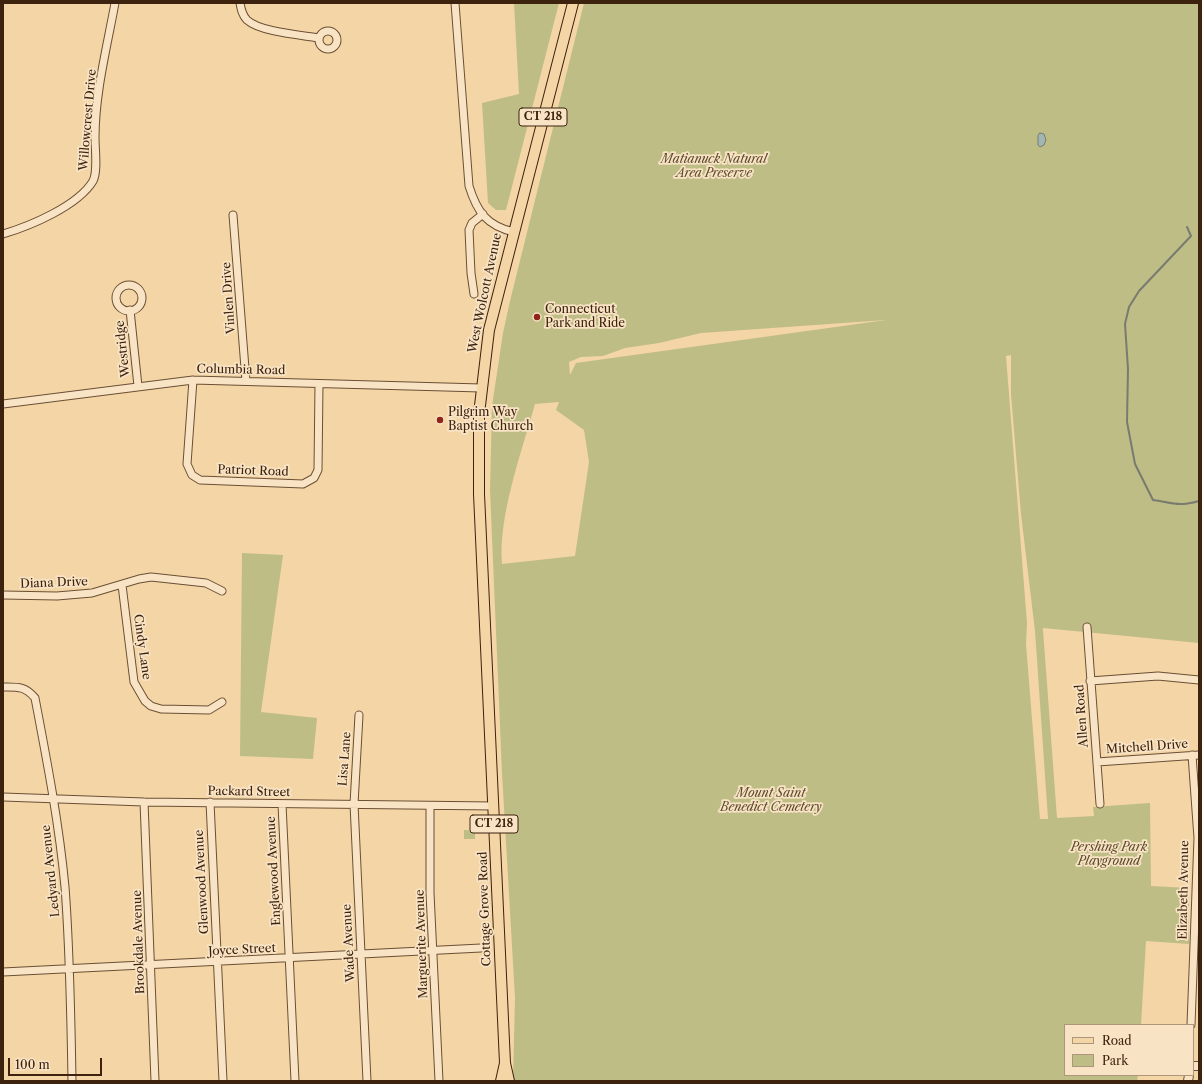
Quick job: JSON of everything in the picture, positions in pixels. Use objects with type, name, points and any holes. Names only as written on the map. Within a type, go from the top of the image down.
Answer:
[{"type":"main road","name":"CT 218","points":[[514,232],[572,3]]},
{"type":"main road","name":"West Wolcott Avenue","points":[[483,586],[478,444],[481,388],[489,330],[514,232]]},
{"type":"main road","name":"Cottage Grove Road","points":[[483,586],[505,1063],[509,1081]]},
{"type":"main road","name":"Cottage Grove Road","points":[[501,1081],[505,1063]]},
{"type":"street","name":"Willowcrest Drive","points":[[3,234],[33,224],[74,201],[93,180],[95,162],[95,130],[100,86],[115,3]]},
{"type":"street","points":[[240,3],[242,12],[247,20],[259,26],[319,38]]},
{"type":"street","name":"West Wolcott Avenue","points":[[455,3],[468,175],[472,197],[483,214],[499,228],[514,232]]},
{"type":"street","name":"West Wolcott Avenue","points":[[474,294],[471,274],[469,230],[472,224],[483,214]]},
{"type":"street","name":"Vinlen Drive","points":[[233,215],[246,381]]},
{"type":"street","name":"Westridge","points":[[130,310],[138,386]]},
{"type":"street","name":"Columbia Road","points":[[3,404],[193,380],[320,384],[416,384],[481,388]]},
{"type":"street","name":"Patriot Road","points":[[193,380],[187,464],[192,475],[200,480],[303,484],[314,478],[318,470],[320,384]]},
{"type":"street","name":"Diana Drive","points":[[3,595],[57,596],[92,594],[139,579],[151,577],[206,583],[222,591]]},
{"type":"street","name":"Cindy Lane","points":[[122,585],[134,682],[145,701],[151,706],[161,709],[209,710],[222,702]]},
{"type":"street","name":"Allen Road","points":[[1087,627],[1100,804]]},
{"type":"street","points":[[1090,680],[1158,676],[1199,680]]},
{"type":"street","name":"Ledyard Avenue","points":[[3,687],[18,687],[28,690],[36,698],[54,800],[65,886],[71,970],[72,1081]]},
{"type":"street","name":"Lisa Lane","points":[[354,804],[359,714]]},
{"type":"street","name":"Mitchell Drive","points":[[1097,762],[1195,755]]},
{"type":"street","name":"Elizabeth Avenue","points":[[1191,1024],[1197,935],[1199,838],[1195,755]]},
{"type":"street","name":"Packard Street","points":[[3,797],[144,802],[494,806]]},
{"type":"street","name":"Brookdale Avenue","points":[[144,802],[155,1081]]},
{"type":"street","name":"Glenwood Avenue","points":[[210,802],[223,1081]]},
{"type":"street","name":"Englewood Avenue","points":[[282,804],[295,1081]]},
{"type":"street","name":"Wade Avenue","points":[[354,804],[367,1081]]},
{"type":"street","name":"Marguerite Avenue","points":[[430,806],[429,861],[439,1081]]},
{"type":"street","name":"Joyce Street","points":[[3,972],[433,952],[481,948]]},
{"type":"green space","points":[[514,3],[559,3],[506,210],[496,210],[488,203],[482,103],[519,94]]},
{"type":"green space","points":[[584,3],[1199,3],[1199,643],[1043,628],[1057,818],[1094,816],[1093,807],[1150,803],[1151,886],[1189,888],[1189,944],[1146,941],[1141,1024],[1064,1024],[1064,1076],[1138,1076],[1137,1081],[513,1081],[515,998],[502,773],[490,490],[492,406],[503,333]],"holes":[[[886,320],[576,363],[570,375],[569,362],[581,357],[603,356],[625,348],[659,343],[701,333]],[[1011,355],[1011,395],[1021,514],[1035,631],[1048,819],[1040,819],[1026,644],[1027,623],[1006,356]],[[559,402],[556,410],[584,430],[589,462],[575,556],[502,564],[502,545],[507,505],[535,404]]]},
{"type":"green space","points":[[242,553],[283,555],[261,712],[317,718],[313,759],[240,756]]},
{"type":"green space","points":[[464,830],[475,831],[475,839],[464,839]]},
{"type":"shaded area","points":[[1040,133],[1044,134],[1046,140],[1044,145],[1040,147],[1038,145],[1038,136]]},
{"type":"waterway","points":[[1187,227],[1191,236],[1139,291],[1129,307],[1125,324],[1128,369],[1127,422],[1135,464],[1153,500],[1180,504],[1199,501]]},
{"type":"place","name":"Connecticut Park and Ride","points":[[537,317]]},
{"type":"place","name":"Pilgrim Way Baptist Church","points":[[440,420]]},
{"type":"park label","name":"Matianuck Natural Area Preserve","points":[[714,167]]},
{"type":"park label","name":"Mount Saint Benedict Cemetery","points":[[771,801]]},
{"type":"park label","name":"Pershing Park Playground","points":[[1109,855]]}]
